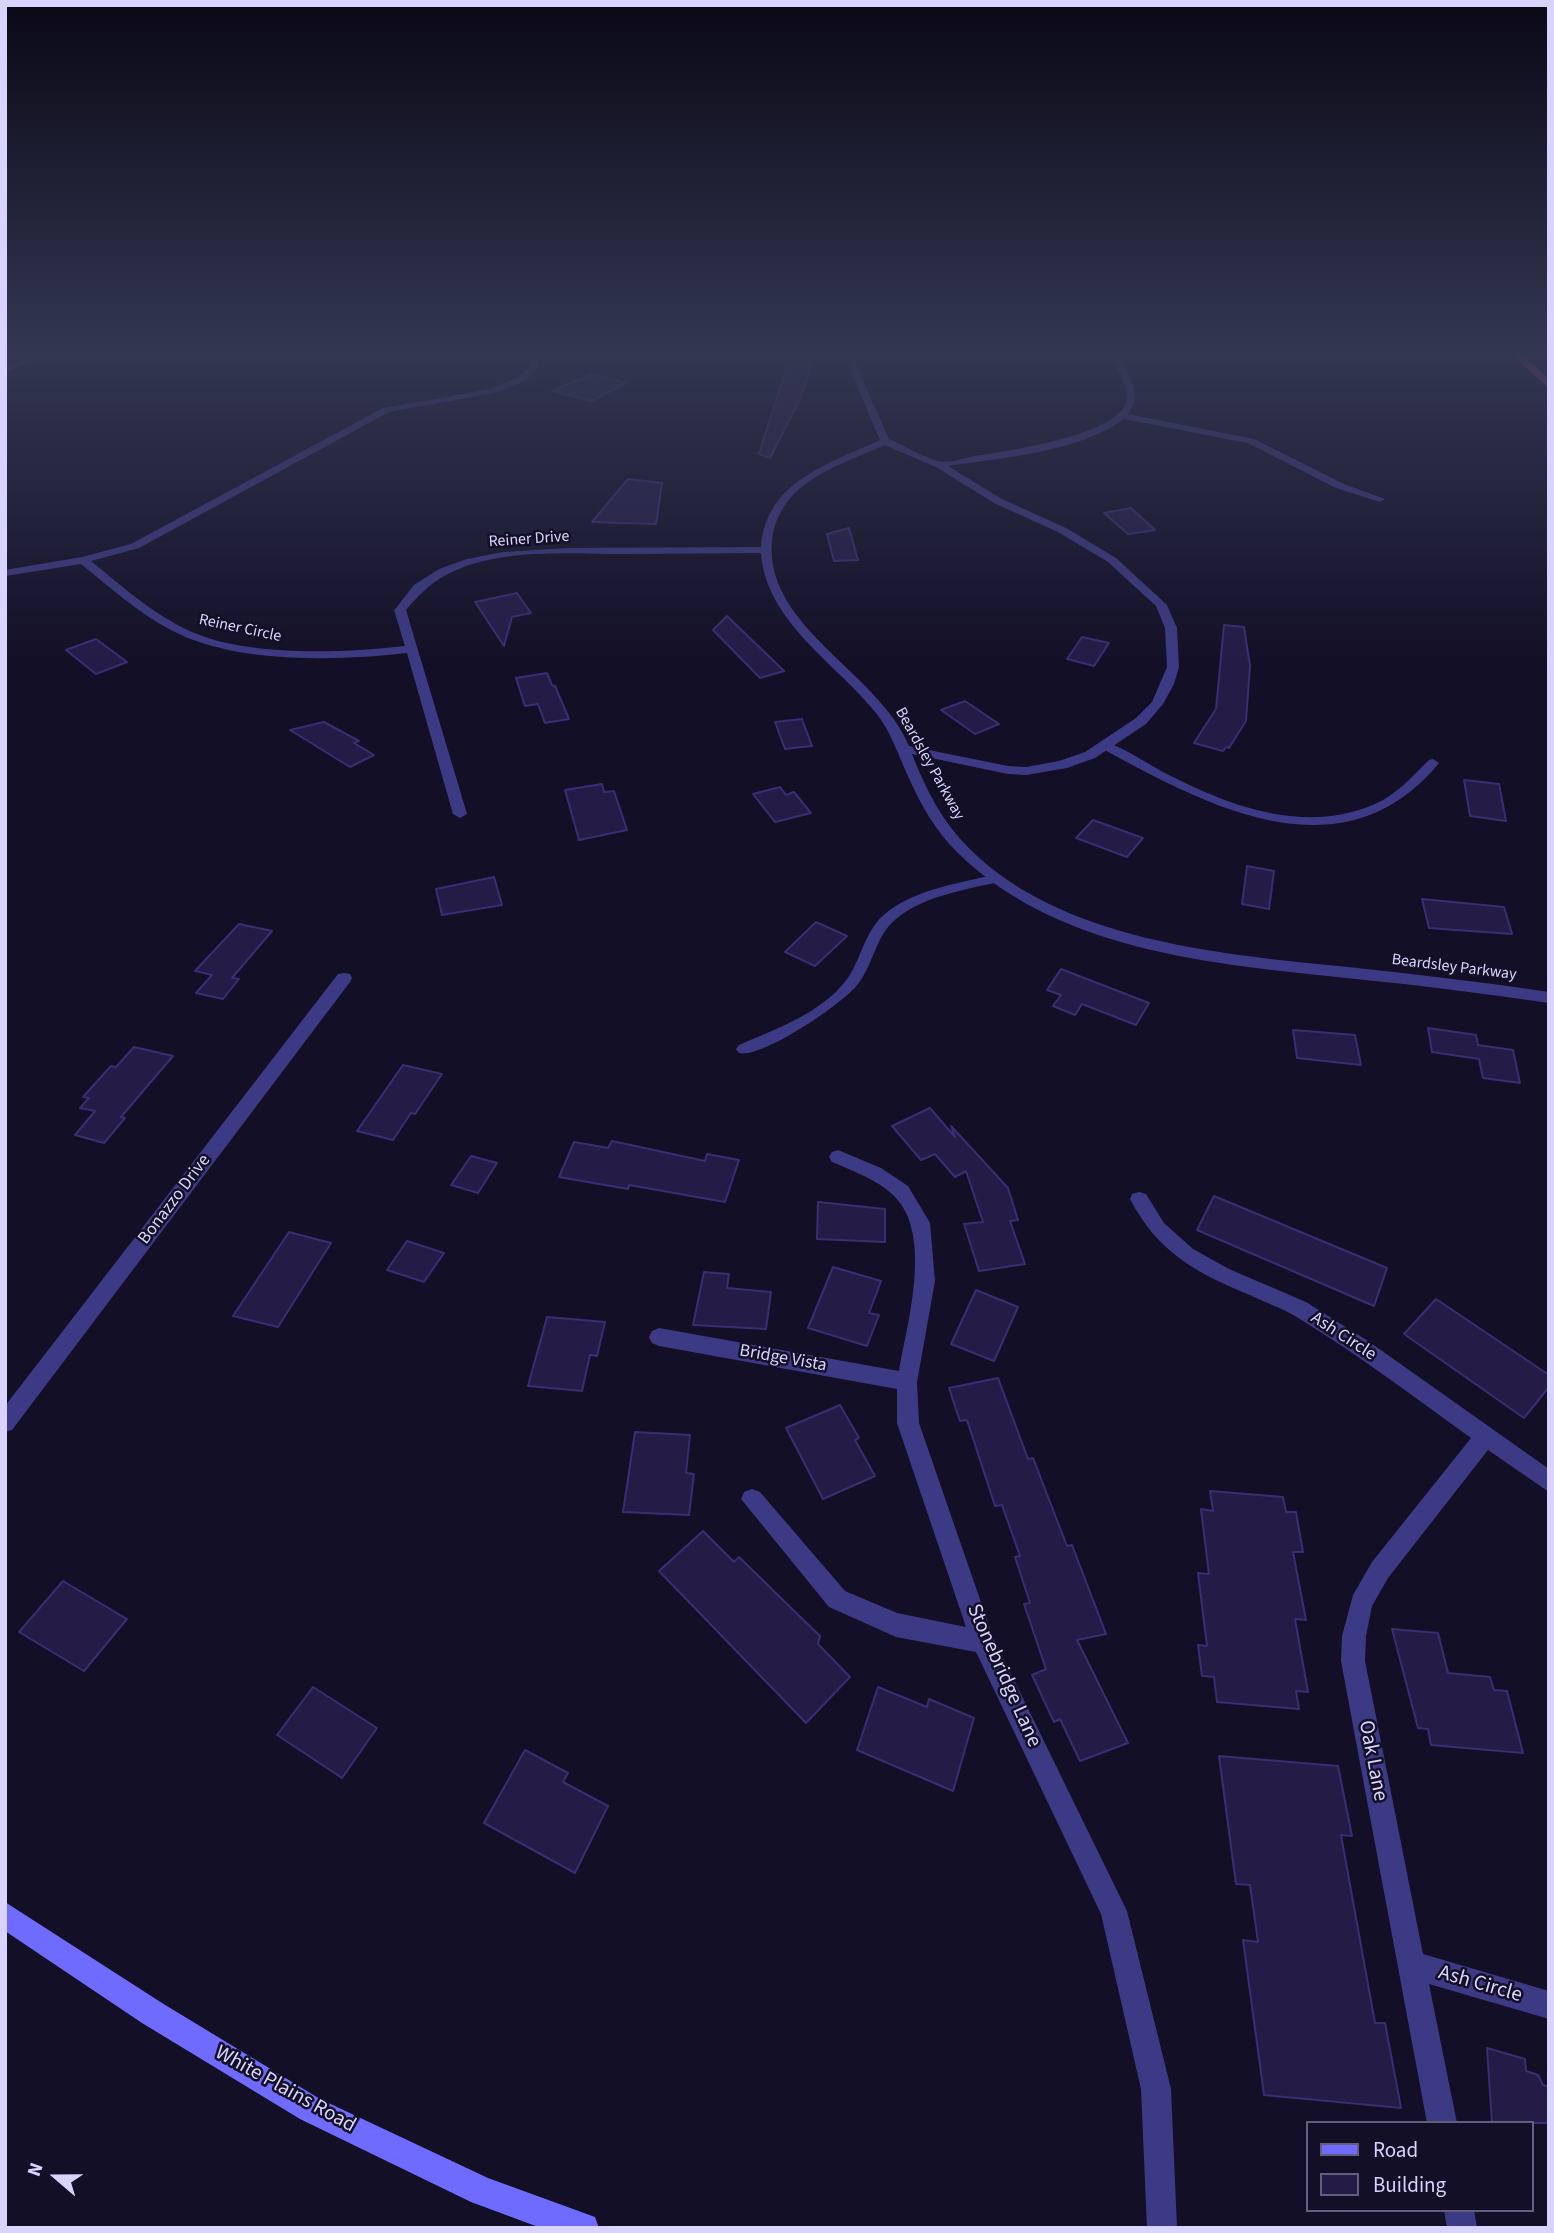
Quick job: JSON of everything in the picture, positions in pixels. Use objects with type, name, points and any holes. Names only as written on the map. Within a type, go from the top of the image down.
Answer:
[{"type":"main road","name":"White Plains Road","points":[[5,1915],[152,2013],[310,2109],[482,2191],[584,2228]]},
{"type":"street","points":[[5,573],[83,560],[135,546],[295,459]]},
{"type":"street","name":"Beardsley Parkway","points":[[845,459],[795,487],[774,514],[765,550],[773,586],[782,603],[884,715],[905,749],[926,802],[946,833],[963,851],[997,878],[1011,888],[1081,922],[1131,940],[1242,961],[1468,985],[1549,998]]},
{"type":"street","points":[[905,749],[1008,770],[1026,771],[1062,765],[1105,746],[1141,721],[1157,704],[1168,684],[1173,667],[1171,628],[1161,605],[1112,560],[1087,544],[1025,515],[926,459]]},
{"type":"street","points":[[939,465],[968,459]]},
{"type":"street","points":[[1287,459],[1340,486],[1380,499]]},
{"type":"street","name":"Reiner Drive","points":[[460,814],[400,610],[405,600],[437,575],[463,564],[512,553],[765,550]]},
{"type":"street","name":"Reiner Circle","points":[[83,560],[145,609],[189,635],[236,647],[293,656],[352,657],[413,649]]},
{"type":"street","name":"Bonazzo Drive","points":[[5,1423],[344,978]]},
{"type":"street","name":"Stonebridge Lane","points":[[838,1157],[875,1173],[901,1191],[921,1223],[925,1281],[907,1382],[908,1423],[983,1642],[1114,1911],[1156,2089],[1162,2228]]},
{"type":"street","name":"Ash Circle","points":[[1139,1199],[1157,1228],[1186,1255],[1222,1275],[1299,1308],[1361,1347],[1549,1482]]},
{"type":"street","name":"Bridge Vista","points":[[659,1337],[907,1382]]},
{"type":"street","name":"Oak Lane","points":[[1442,2121],[1353,1661],[1354,1636],[1361,1603],[1380,1570],[1485,1437]]},
{"type":"street","points":[[752,1499],[837,1599],[896,1625],[983,1642]]},
{"type":"street","name":"Ash Circle","points":[[1412,1965],[1549,2005]]},
{"type":"lane","points":[[1105,746],[1182,787],[1274,819],[1313,824],[1338,820],[1380,807],[1413,783],[1433,763]]},
{"type":"lane","points":[[744,1049],[792,1027],[824,1008],[853,981],[889,917],[935,893],[997,878]]},
{"type":"building","points":[[628,479],[662,483],[656,524],[592,522]]},
{"type":"building","points":[[1131,508],[1155,530],[1128,534],[1104,513]]},
{"type":"building","points":[[849,528],[858,560],[834,561],[827,534]]},
{"type":"building","points":[[517,593],[531,613],[512,617],[504,646],[475,602]]},
{"type":"building","points":[[727,616],[784,671],[760,678],[713,630]]},
{"type":"building","points":[[1224,625],[1244,627],[1250,666],[1246,721],[1229,748],[1226,747],[1223,751],[1194,743],[1216,709]]},
{"type":"building","points":[[1082,637],[1109,643],[1094,666],[1067,659]]},
{"type":"building","points":[[96,639],[127,662],[96,674],[66,650]]},
{"type":"building","points":[[547,673],[569,719],[545,723],[538,704],[525,706],[516,678]]},
{"type":"building","points":[[965,701],[999,724],[975,734],[941,710]]},
{"type":"building","points":[[802,719],[812,746],[785,749],[775,722]]},
{"type":"building","points":[[324,722],[359,741],[354,743],[374,755],[350,767],[290,730]]},
{"type":"building","points":[[1464,780],[1499,784],[1506,821],[1470,816]]},
{"type":"building","points":[[602,784],[604,792],[614,791],[627,830],[579,840],[565,790]]},
{"type":"building","points":[[780,787],[786,795],[794,792],[811,813],[775,822],[753,794]]},
{"type":"building","points":[[1093,820],[1143,838],[1127,857],[1076,838]]},
{"type":"building","points":[[1247,866],[1274,871],[1269,909],[1242,904]]},
{"type":"building","points":[[494,877],[502,905],[442,915],[436,889]]},
{"type":"building","points":[[1422,899],[1504,907],[1512,934],[1429,928]]},
{"type":"building","points":[[816,922],[847,936],[815,966],[785,952]]},
{"type":"building","points":[[239,924],[272,931],[232,978],[239,979],[223,999],[196,993],[212,975],[195,971]]},
{"type":"building","points":[[1061,969],[1149,1003],[1136,1025],[1082,1004],[1075,1015],[1053,1006],[1061,995],[1047,990]]},
{"type":"building","points":[[1428,1028],[1476,1035],[1478,1045],[1513,1050],[1520,1083],[1483,1078],[1479,1059],[1432,1052]]},
{"type":"building","points":[[1293,1030],[1355,1035],[1361,1065],[1297,1058]]},
{"type":"building","points":[[134,1047],[173,1056],[121,1117],[125,1118],[104,1143],[75,1135],[95,1111],[80,1108],[89,1098],[83,1097],[111,1066],[116,1067]]},
{"type":"building","points":[[403,1065],[442,1074],[415,1114],[411,1113],[393,1140],[357,1131]]},
{"type":"building","points":[[930,1108],[955,1137],[951,1126],[1008,1188],[1018,1220],[1010,1221],[1025,1264],[979,1271],[964,1224],[983,1222],[966,1171],[955,1177],[935,1154],[921,1160],[892,1126]]},
{"type":"building","points":[[612,1141],[705,1161],[707,1154],[739,1160],[725,1202],[629,1185],[628,1189],[559,1177],[574,1142],[608,1148]]},
{"type":"building","points":[[471,1156],[497,1163],[478,1193],[451,1185]]},
{"type":"building","points":[[1214,1196],[1387,1268],[1374,1306],[1197,1230]]},
{"type":"building","points":[[818,1202],[885,1209],[885,1242],[817,1239]]},
{"type":"building","points":[[289,1232],[331,1243],[278,1327],[233,1316]]},
{"type":"building","points":[[407,1241],[444,1253],[424,1282],[387,1270]]},
{"type":"building","points":[[833,1267],[881,1281],[869,1313],[879,1315],[867,1346],[808,1328]]},
{"type":"building","points":[[704,1272],[729,1274],[727,1288],[771,1292],[766,1329],[693,1325]]},
{"type":"building","points":[[976,1290],[1018,1307],[994,1361],[951,1344]]},
{"type":"building","points":[[1436,1299],[1549,1375],[1549,1387],[1524,1418],[1404,1334]]},
{"type":"building","points":[[547,1317],[605,1322],[597,1356],[590,1355],[582,1391],[528,1386]]},
{"type":"building","points":[[998,1378],[1028,1459],[1033,1458],[1067,1546],[1072,1545],[1106,1634],[1077,1640],[1128,1743],[1080,1761],[1060,1719],[1054,1722],[1032,1675],[1046,1669],[1024,1604],[1030,1603],[1015,1557],[1020,1556],[1002,1505],[995,1506],[967,1420],[960,1421],[949,1388]]},
{"type":"building","points":[[840,1405],[859,1438],[855,1440],[875,1476],[823,1499],[786,1428]]},
{"type":"building","points":[[635,1432],[690,1435],[686,1473],[694,1474],[689,1515],[623,1512]]},
{"type":"building","points":[[1210,1491],[1283,1497],[1286,1512],[1296,1512],[1303,1552],[1293,1552],[1306,1620],[1295,1619],[1308,1692],[1296,1691],[1299,1709],[1217,1702],[1214,1677],[1202,1676],[1198,1645],[1207,1646],[1198,1573],[1209,1574],[1201,1509],[1213,1511]]},
{"type":"building","points":[[703,1531],[734,1562],[739,1557],[820,1636],[818,1644],[850,1677],[806,1723],[659,1571]]},
{"type":"building","points":[[63,1581],[127,1619],[84,1671],[19,1632]]},
{"type":"building","points":[[1392,1629],[1438,1633],[1448,1673],[1490,1677],[1494,1690],[1507,1691],[1523,1753],[1431,1745],[1428,1729],[1418,1728]]},
{"type":"building","points":[[313,1687],[377,1728],[342,1778],[277,1735]]},
{"type":"building","points":[[878,1687],[927,1707],[929,1699],[974,1718],[953,1791],[857,1750]]},
{"type":"building","points":[[525,1750],[568,1773],[563,1782],[608,1806],[575,1873],[484,1823]]},
{"type":"building","points":[[1219,1756],[1338,1766],[1352,1836],[1341,1835],[1375,2023],[1385,2023],[1401,2108],[1264,2095],[1243,1940],[1258,1942],[1250,1885],[1236,1884]]},
{"type":"building","points":[[1487,2048],[1525,2059],[1526,2071],[1538,2075],[1543,2085],[1549,2087],[1549,2123],[1492,2121]]}]
